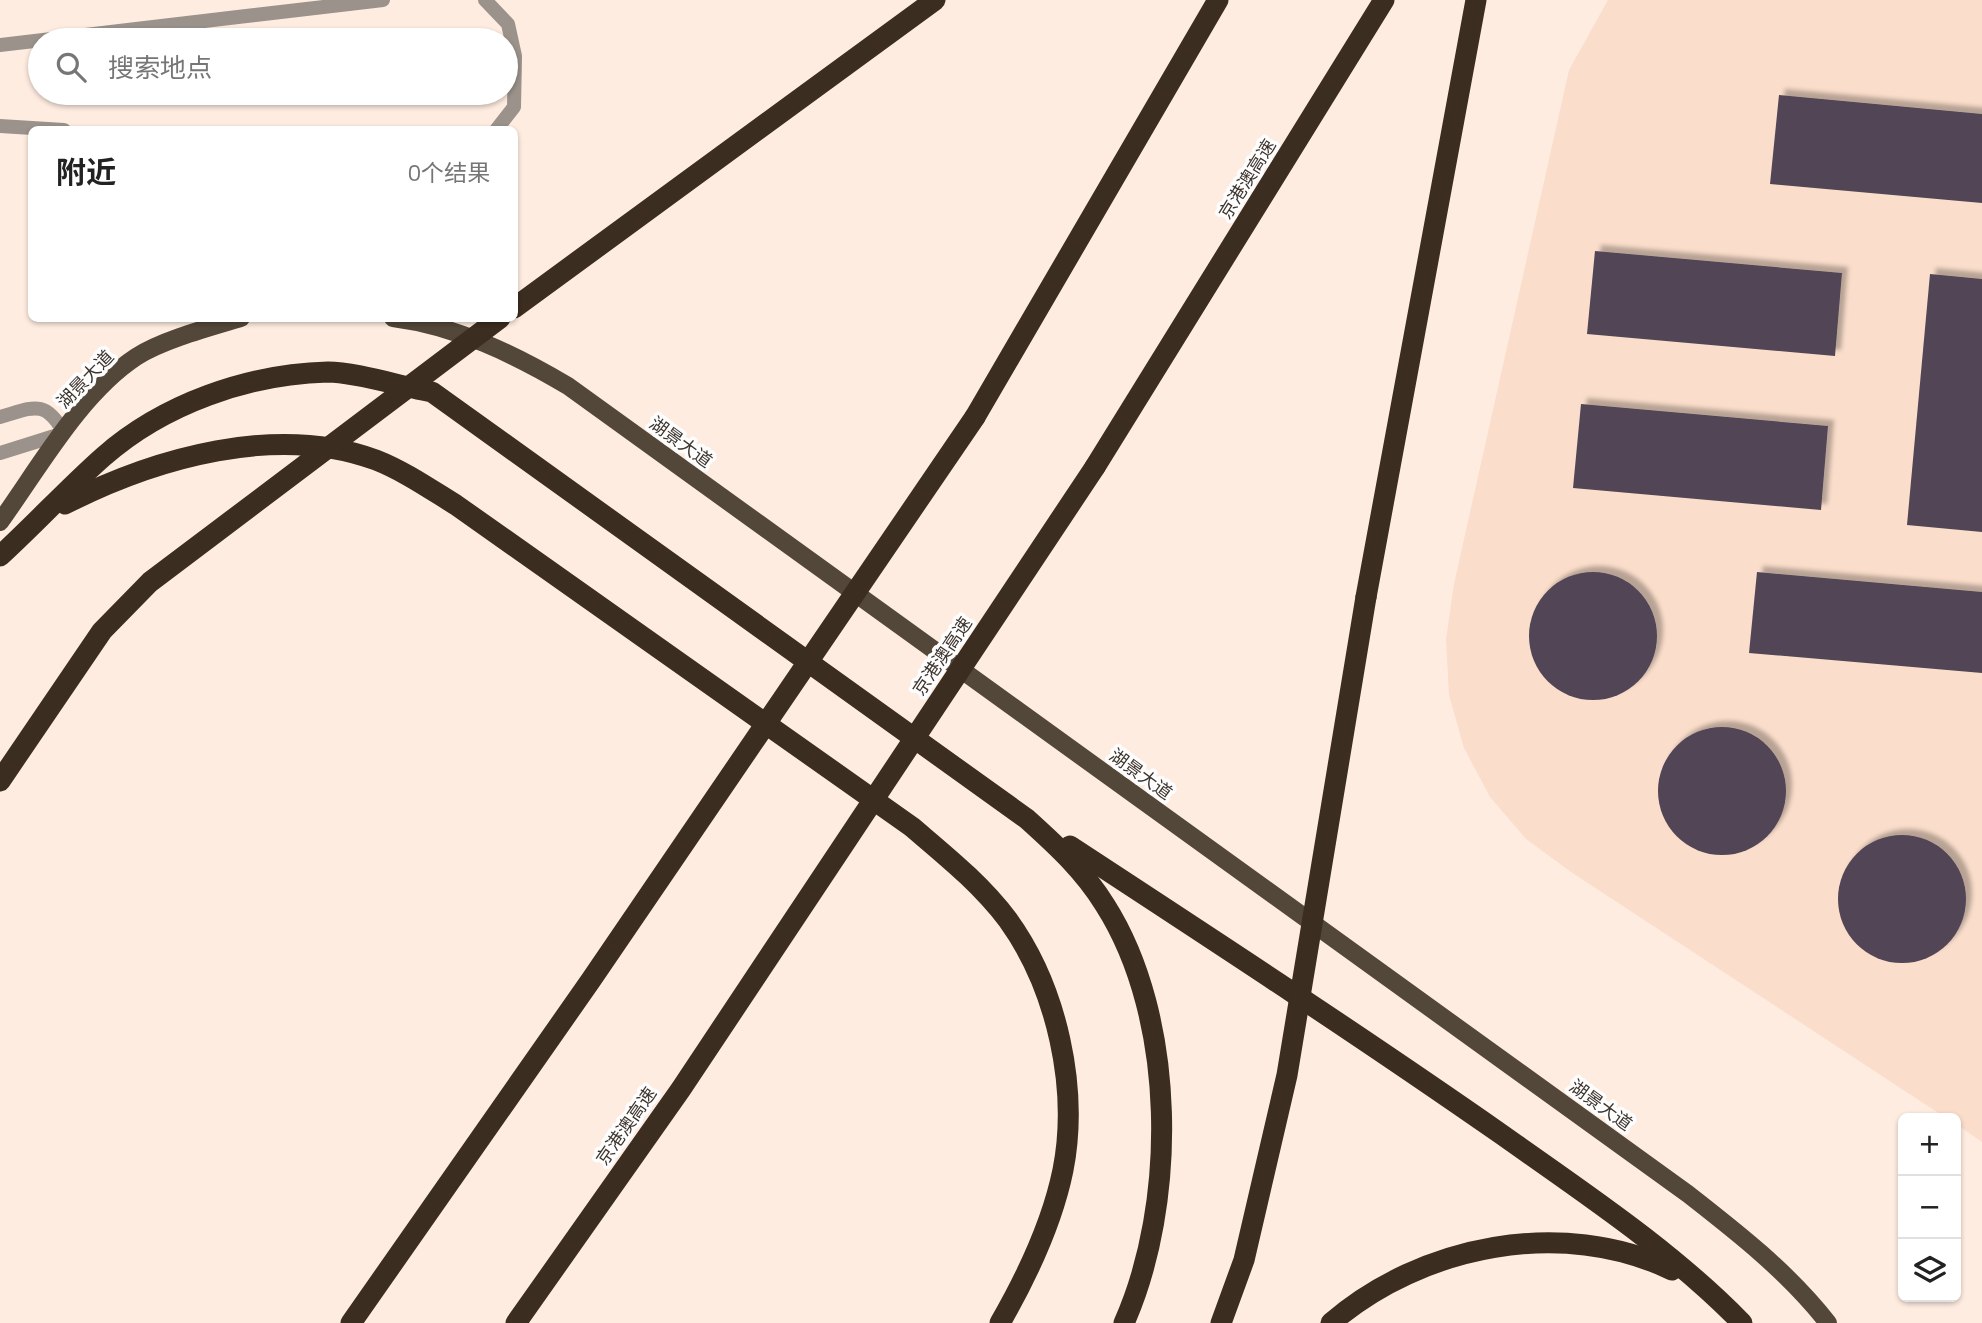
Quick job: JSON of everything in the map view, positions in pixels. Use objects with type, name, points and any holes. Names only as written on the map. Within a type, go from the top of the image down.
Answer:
[{"type":"highway","points":[[518,305],[934,0]]},
{"type":"highway","points":[[351,1323],[591,980],[975,417],[1218,0]]},
{"type":"highway","name":"京港澳高速","points":[[516,1323],[688,1077],[1094,467],[1384,0]]},
{"type":"highway","points":[[1222,1323],[1244,1260],[1287,1074],[1366,597],[1476,0]]},
{"type":"highway","points":[[0,781],[102,632],[150,582],[495,322]]},
{"type":"highway","points":[[0,556],[104,456],[156,420],[200,398],[273,379],[330,372],[432,392],[1027,818],[1363,1038],[1606,1208],[1706,1286],[1742,1323]]},
{"type":"highway","points":[[36,523],[65,504],[110,483],[184,459],[229,450],[272,445],[325,447],[376,460],[456,505],[912,827],[982,889],[1008,921],[1043,985],[1062,1053],[1066,1131],[1063,1169],[1038,1247],[1000,1323]]},
{"type":"highway","points":[[1027,818],[1074,861],[1107,907],[1132,960],[1149,1011],[1161,1114],[1160,1175],[1138,1293],[1124,1323]]},
{"type":"highway","points":[[1331,1323],[1352,1305],[1403,1275],[1460,1253],[1518,1244],[1589,1245],[1648,1258],[1706,1286]]},
{"type":"main road","name":"湖景大道","points":[[0,522],[85,404],[136,357],[201,330],[228,322]]},
{"type":"main road","name":"湖景大道","points":[[417,322],[468,337],[522,359],[568,386],[1688,1194],[1750,1243],[1804,1293],[1828,1323]]},
{"type":"lane","points":[[145,28],[383,0]]},
{"type":"lane","points":[[485,0],[509,28]]},
{"type":"lane","points":[[0,45],[28,42]]},
{"type":"lane","points":[[499,126],[514,105]]},
{"type":"lane","points":[[0,125],[28,127]]},
{"type":"lane","points":[[0,417],[34,407],[41,408],[55,417],[64,433],[0,453]]},
{"type":"shaded area","points":[[1608,0],[1982,0],[1982,1142],[1961,1127],[1961,1113],[1938,1113],[1571,872],[1526,839],[1490,797],[1464,748],[1449,695],[1446,639],[1454,584],[1569,70]]},
{"type":"building","points":[[1779,95],[1982,114],[1982,203],[1770,184]]},
{"type":"building","points":[[1595,251],[1842,273],[1835,356],[1587,334]]},
{"type":"building","points":[[1930,274],[1982,279],[1982,532],[1907,525]]},
{"type":"building","points":[[1581,404],[1828,426],[1821,510],[1573,488]]},
{"type":"building","points":[[1593,572],[1617,577],[1638,591],[1652,612],[1657,636],[1652,660],[1638,681],[1617,695],[1593,700],[1569,695],[1548,681],[1534,660],[1529,636],[1534,612],[1548,591],[1569,577]]},
{"type":"building","points":[[1757,572],[1982,592],[1982,673],[1749,653]]},
{"type":"building","points":[[1722,727],[1747,732],[1767,746],[1781,766],[1786,791],[1781,816],[1767,836],[1747,850],[1722,855],[1697,850],[1677,836],[1663,816],[1658,791],[1663,766],[1677,746],[1697,732]]},
{"type":"building","points":[[1902,835],[1927,840],[1947,854],[1961,874],[1966,899],[1961,924],[1947,944],[1927,958],[1902,963],[1877,958],[1857,944],[1843,924],[1838,899],[1843,874],[1857,854],[1877,840]]}]
